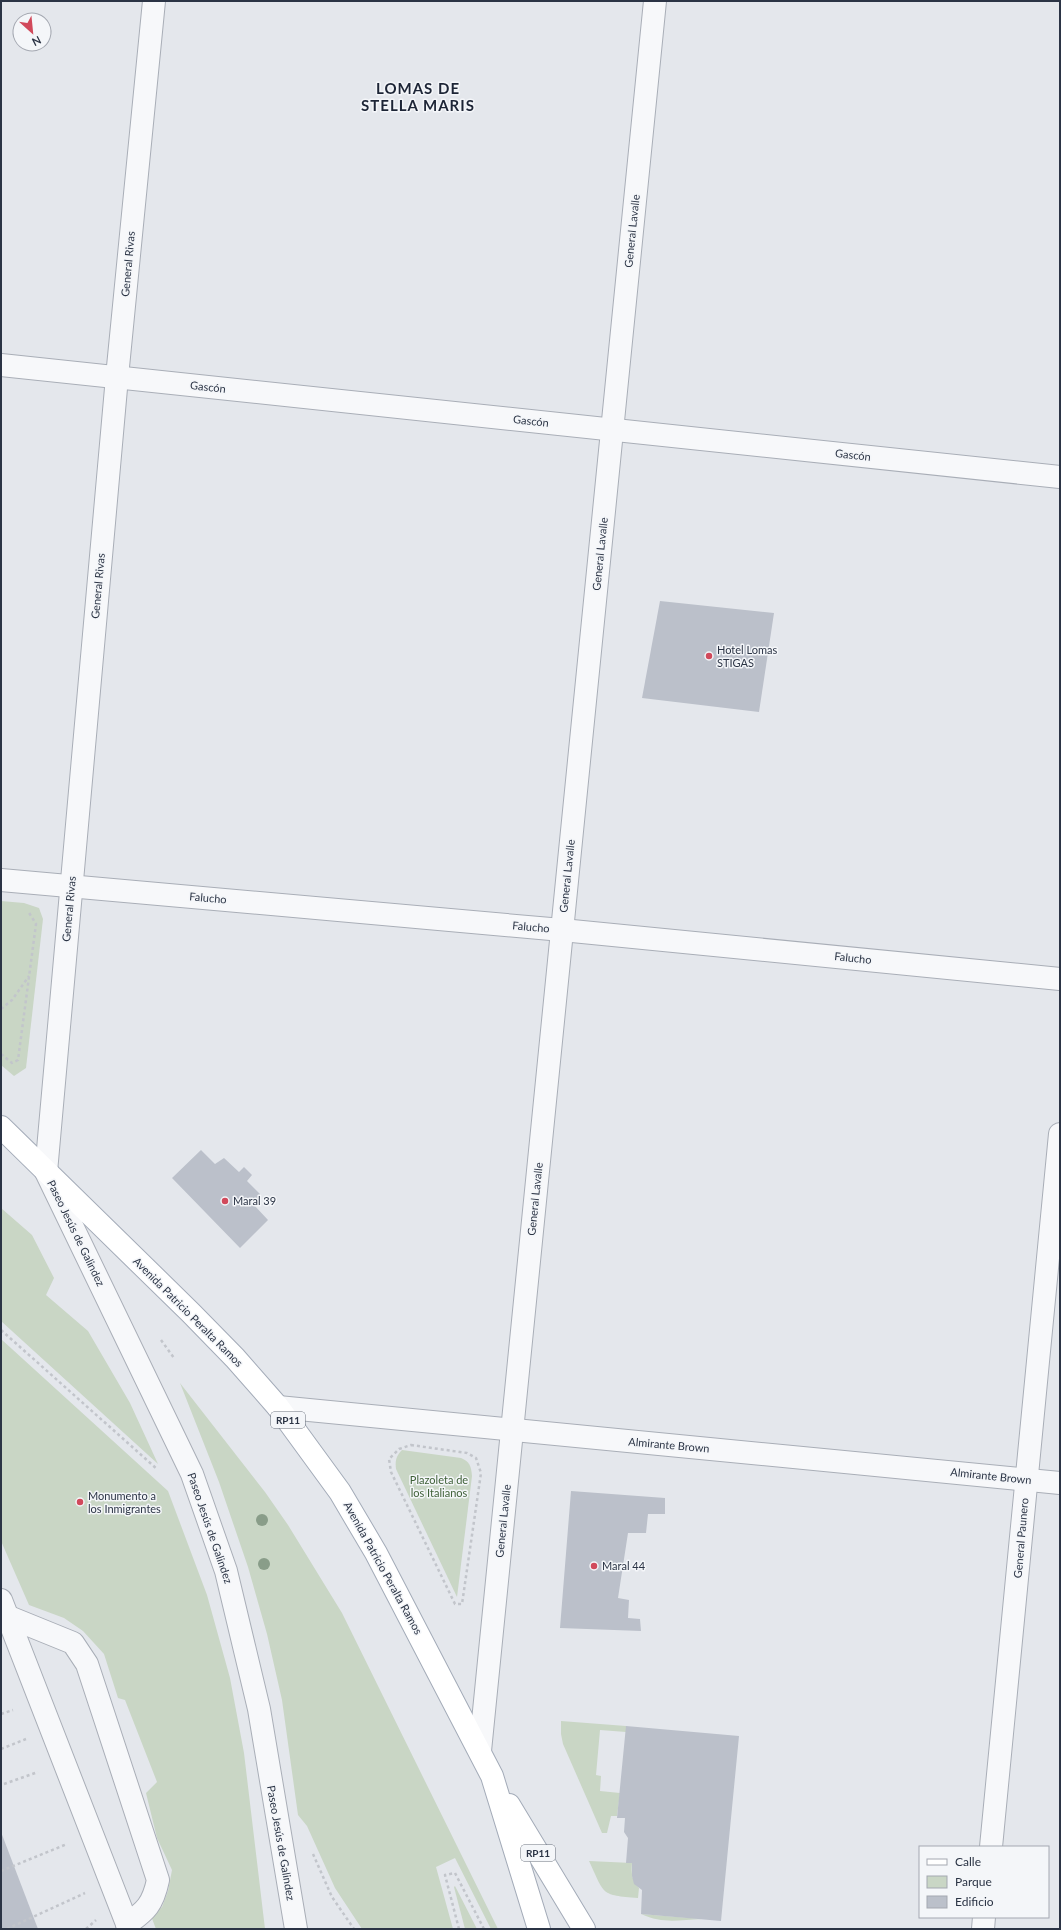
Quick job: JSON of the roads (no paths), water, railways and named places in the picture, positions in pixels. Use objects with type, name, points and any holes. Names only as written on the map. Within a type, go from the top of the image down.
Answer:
[{"type":"main road","name":"Avenida Patricio Peralta Ramos","points":[[1,1127],[191,1313],[278,1407],[315,1456],[360,1523],[492,1776],[539,1929]]},
{"type":"main road","name":"RP11","points":[[492,1776],[584,1929]]},
{"type":"street","name":"General Rivas","points":[[46,1172],[71,885],[154,1]]},
{"type":"street","name":"General Lavalle","points":[[480,1752],[655,1]]},
{"type":"street","name":"Gascón","points":[[1,365],[1060,477]]},
{"type":"street","name":"Falucho","points":[[1,880],[71,885],[562,930],[1060,979]]},
{"type":"street","name":"General Paunero","points":[[991,1846],[1060,1134]]},
{"type":"street","name":"Paseo Jesús de Galindez","points":[[46,1172],[192,1474],[226,1571],[259,1709],[291,1923]]},
{"type":"street","name":"Almirante Brown","points":[[278,1407],[1060,1483]]},
{"type":"street","points":[[5,1609],[73,1643],[87,1664],[158,1880],[154,1896],[147,1908],[128,1927],[5,1609]]},
{"type":"street","points":[[983,1929],[984,1918]]},
{"type":"place","name":"Hotel Lomas STIGAS","points":[[709,656]]},
{"type":"place","name":"Maral 39","points":[[225,1201]]},
{"type":"place","name":"Monumento a los Inmigrantes","points":[[80,1502]]},
{"type":"place","name":"Maral 44","points":[[594,1566]]},
{"type":"district","name":"LOMAS DE STELLA MARIS","points":[[418,98]]},
{"type":"park label","name":"Plazoleta de los Italianos","points":[[439,1486]]}]
